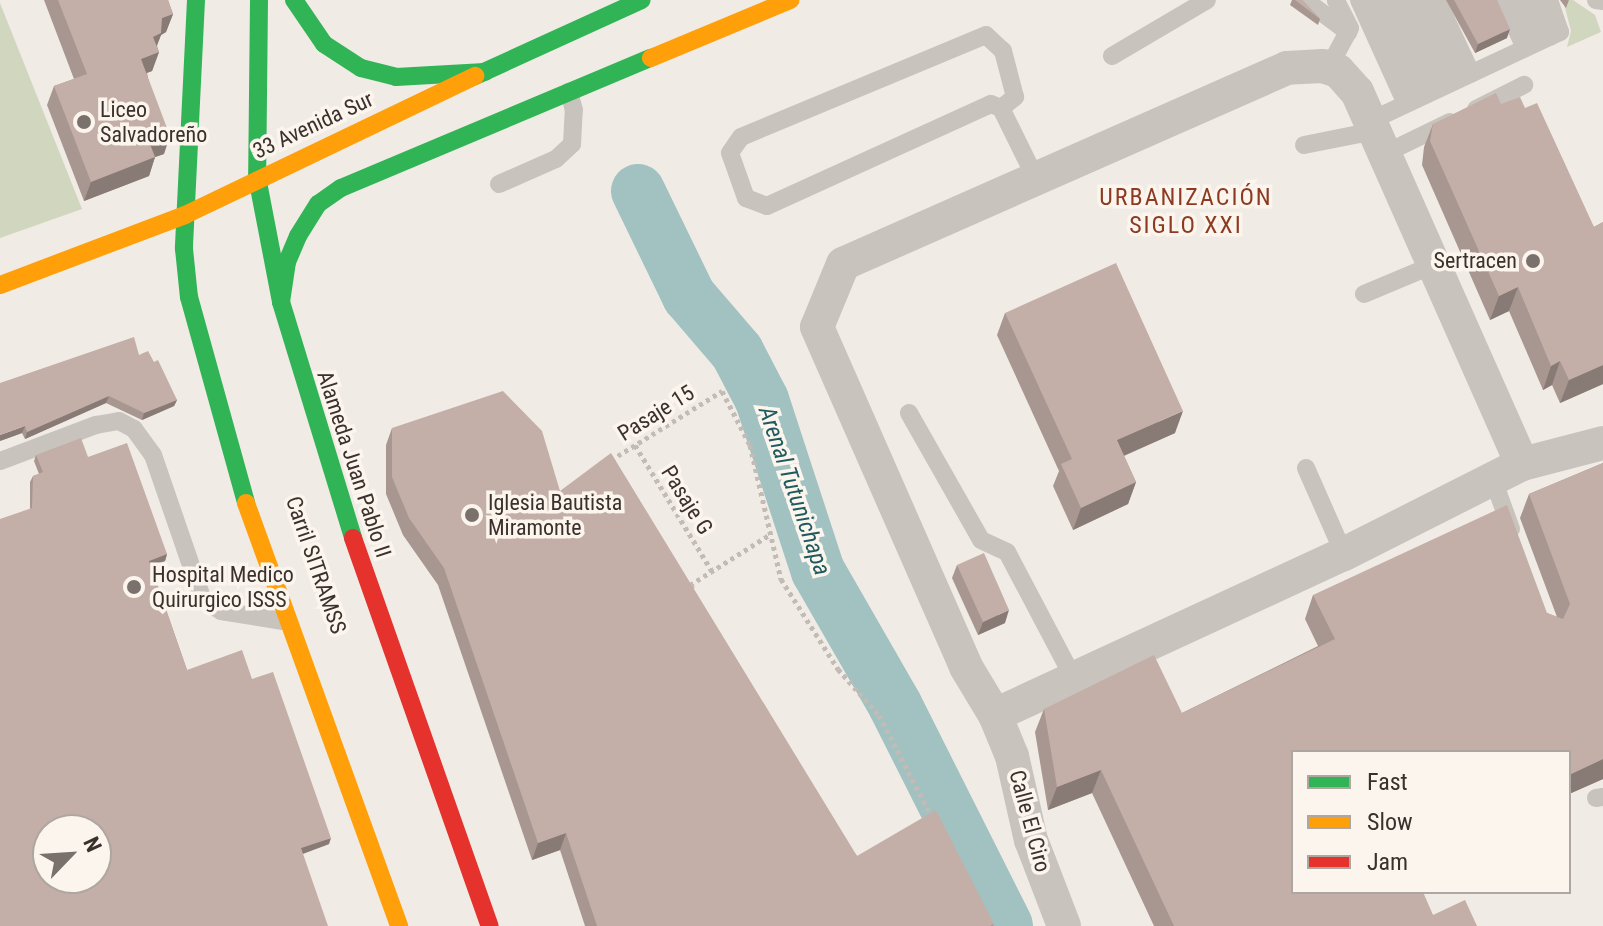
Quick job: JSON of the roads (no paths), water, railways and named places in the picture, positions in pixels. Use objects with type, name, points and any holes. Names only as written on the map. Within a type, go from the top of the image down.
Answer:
[{"type":"main road","points":[[196,0],[185,215],[193,311],[230,456],[285,622],[399,926]]},
{"type":"main road","name":"Alameda Juan Pablo II","points":[[259,0],[257,177],[281,302],[363,570],[490,926]]},
{"type":"main road","points":[[294,0],[324,44],[361,68],[396,77],[485,72]]},
{"type":"main road","points":[[281,302],[287,262],[318,204],[341,188],[568,90],[790,0]]},
{"type":"main road","name":"33 Avenida Sur","points":[[0,285],[185,215],[257,177],[637,2]]},
{"type":"main road","points":[[185,215],[209,325],[255,461]]},
{"type":"main road","points":[[263,219],[251,247],[285,383]]},
{"type":"main road","name":"Carril SITRAMSS","points":[[313,478],[386,693]]},
{"type":"main road","name":"Carril SITRAMSS","points":[[295,578],[418,926]]},
{"type":"main road","points":[[431,820],[471,926]]},
{"type":"street","points":[[1329,67],[1348,79],[1376,135],[1433,265],[1508,472]]},
{"type":"street","name":"Calle El Ciro","points":[[1064,926],[1031,840],[1012,756],[995,715],[966,667],[817,327],[843,264],[1287,68],[1329,67]]},
{"type":"street","points":[[995,715],[1344,554],[1508,472],[1603,443]]},
{"type":"lane","points":[[592,0],[598,20]]},
{"type":"lane","points":[[1112,56],[1207,0]]},
{"type":"lane","points":[[1305,0],[1348,32]]},
{"type":"lane","points":[[1329,67],[1348,32],[1350,21],[1336,0]]},
{"type":"lane","points":[[1359,0],[1438,89]]},
{"type":"lane","points":[[1375,0],[1438,89]]},
{"type":"lane","points":[[1389,0],[1438,89]]},
{"type":"lane","points":[[1407,0],[1438,89]]},
{"type":"lane","points":[[1423,0],[1438,89]]},
{"type":"lane","points":[[1437,0],[1438,89]]},
{"type":"lane","points":[[1503,0],[1538,42]]},
{"type":"lane","points":[[1518,0],[1538,42]]},
{"type":"lane","points":[[1534,0],[1538,42]]},
{"type":"lane","points":[[1376,135],[1438,89],[1560,32],[1560,23],[1549,0]]},
{"type":"lane","points":[[1596,0],[1603,1]]},
{"type":"lane","points":[[986,35],[1003,51],[1015,97],[1001,108],[984,104],[767,206],[746,198],[730,153],[741,137],[986,35]]},
{"type":"lane","points":[[1304,145],[1376,135],[1524,85]]},
{"type":"lane","points":[[499,184],[556,159],[572,144],[574,110],[568,90]]},
{"type":"lane","points":[[1001,108],[1036,179]]},
{"type":"lane","points":[[1364,294],[1433,265]]},
{"type":"lane","points":[[909,413],[981,540],[1007,552],[1074,679]]},
{"type":"lane","points":[[0,461],[96,425],[119,421],[134,429],[153,455],[203,600],[221,611],[285,622]]},
{"type":"lane","points":[[1306,468],[1344,554]]},
{"type":"lane","points":[[1508,472],[1519,549]]},
{"type":"waterway","name":"Arenal Tutunichapa","points":[[638,191],[689,296],[737,352],[762,400],[818,571],[895,705],[1006,926]]},
{"type":"place","name":"Liceo Salvadoreño","points":[[84,122]]},
{"type":"place","name":"Sertracen","points":[[1533,261]]},
{"type":"place","name":"Iglesia Bautista Miramonte","points":[[472,515]]},
{"type":"place","name":"Hospital Medico Quirurgico ISSS","points":[[134,587]]},
{"type":"district","name":"URBANIZACIÓN SIGLO XXI","points":[[1186,212]]}]
